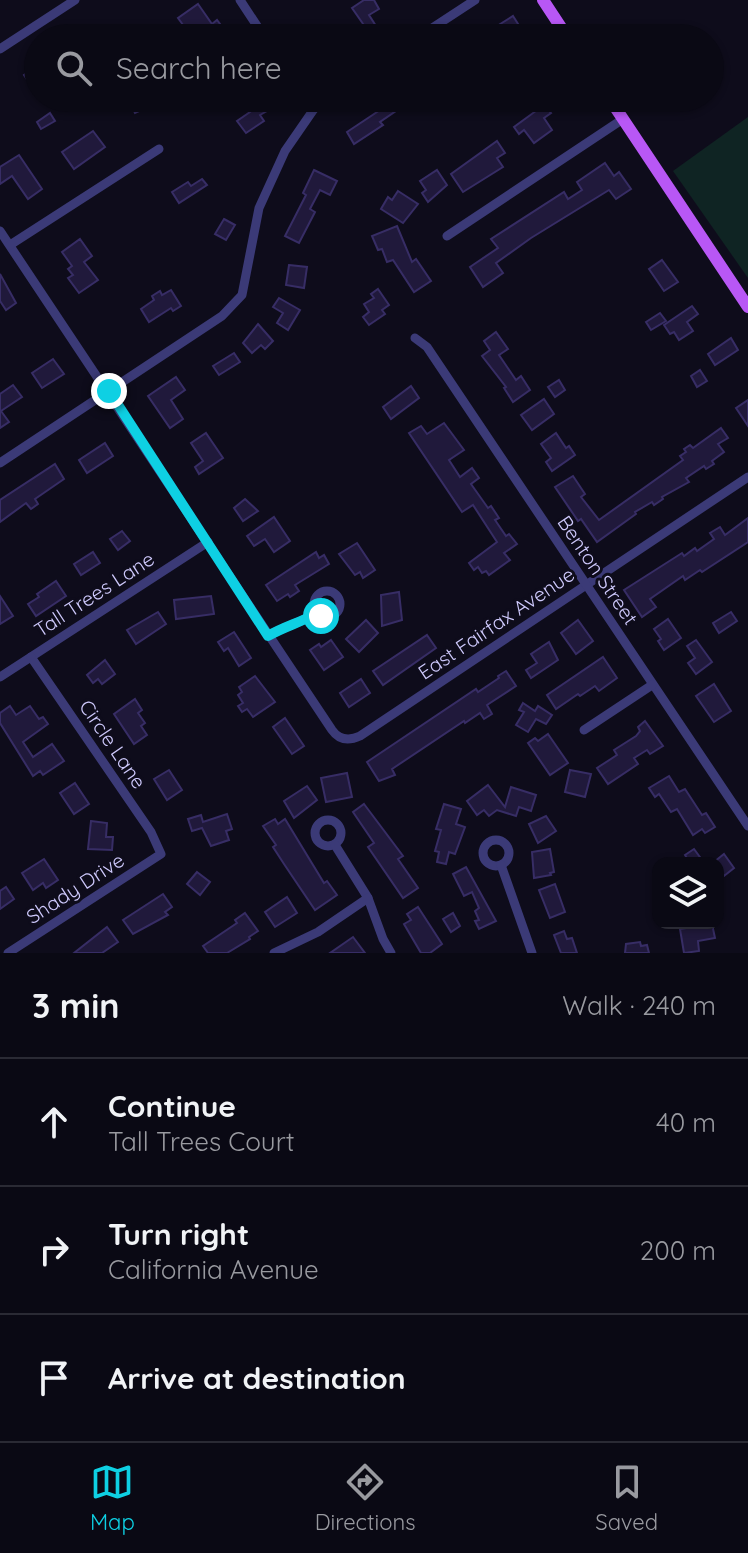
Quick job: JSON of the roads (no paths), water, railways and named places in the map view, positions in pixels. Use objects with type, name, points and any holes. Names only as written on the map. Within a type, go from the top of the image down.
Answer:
[{"type":"main road","points":[[543,0],[559,24]]},
{"type":"main road","points":[[618,112],[748,307]]},
{"type":"street","points":[[38,24],[75,0]]},
{"type":"street","points":[[240,0],[256,24]]},
{"type":"street","points":[[438,24],[475,0]]},
{"type":"street","points":[[0,49],[24,33]]},
{"type":"street","points":[[0,463],[222,316],[242,295],[259,208],[285,151],[312,112]]},
{"type":"street","points":[[447,236],[623,119]]},
{"type":"street","points":[[10,245],[159,149]]},
{"type":"street","points":[[0,231],[109,391],[268,636],[287,624],[297,625],[317,613]]},
{"type":"street","name":"Benton Street","points":[[415,338],[427,347],[748,826]]},
{"type":"street","name":"East Fairfax Avenue","points":[[268,636],[332,730],[343,738],[351,739],[360,736],[748,477]]},
{"type":"street","name":"Tall Trees Lane","points":[[0,677],[208,542]]},
{"type":"street","name":"Circle Lane","points":[[31,657],[151,832],[161,854]]},
{"type":"street","points":[[584,730],[652,685]]},
{"type":"street","points":[[335,845],[368,898],[391,953]]},
{"type":"street","name":"Shady Drive","points":[[8,953],[161,854]]},
{"type":"street","points":[[501,865],[532,953]]},
{"type":"street","points":[[274,953],[318,932],[368,898]]}]
